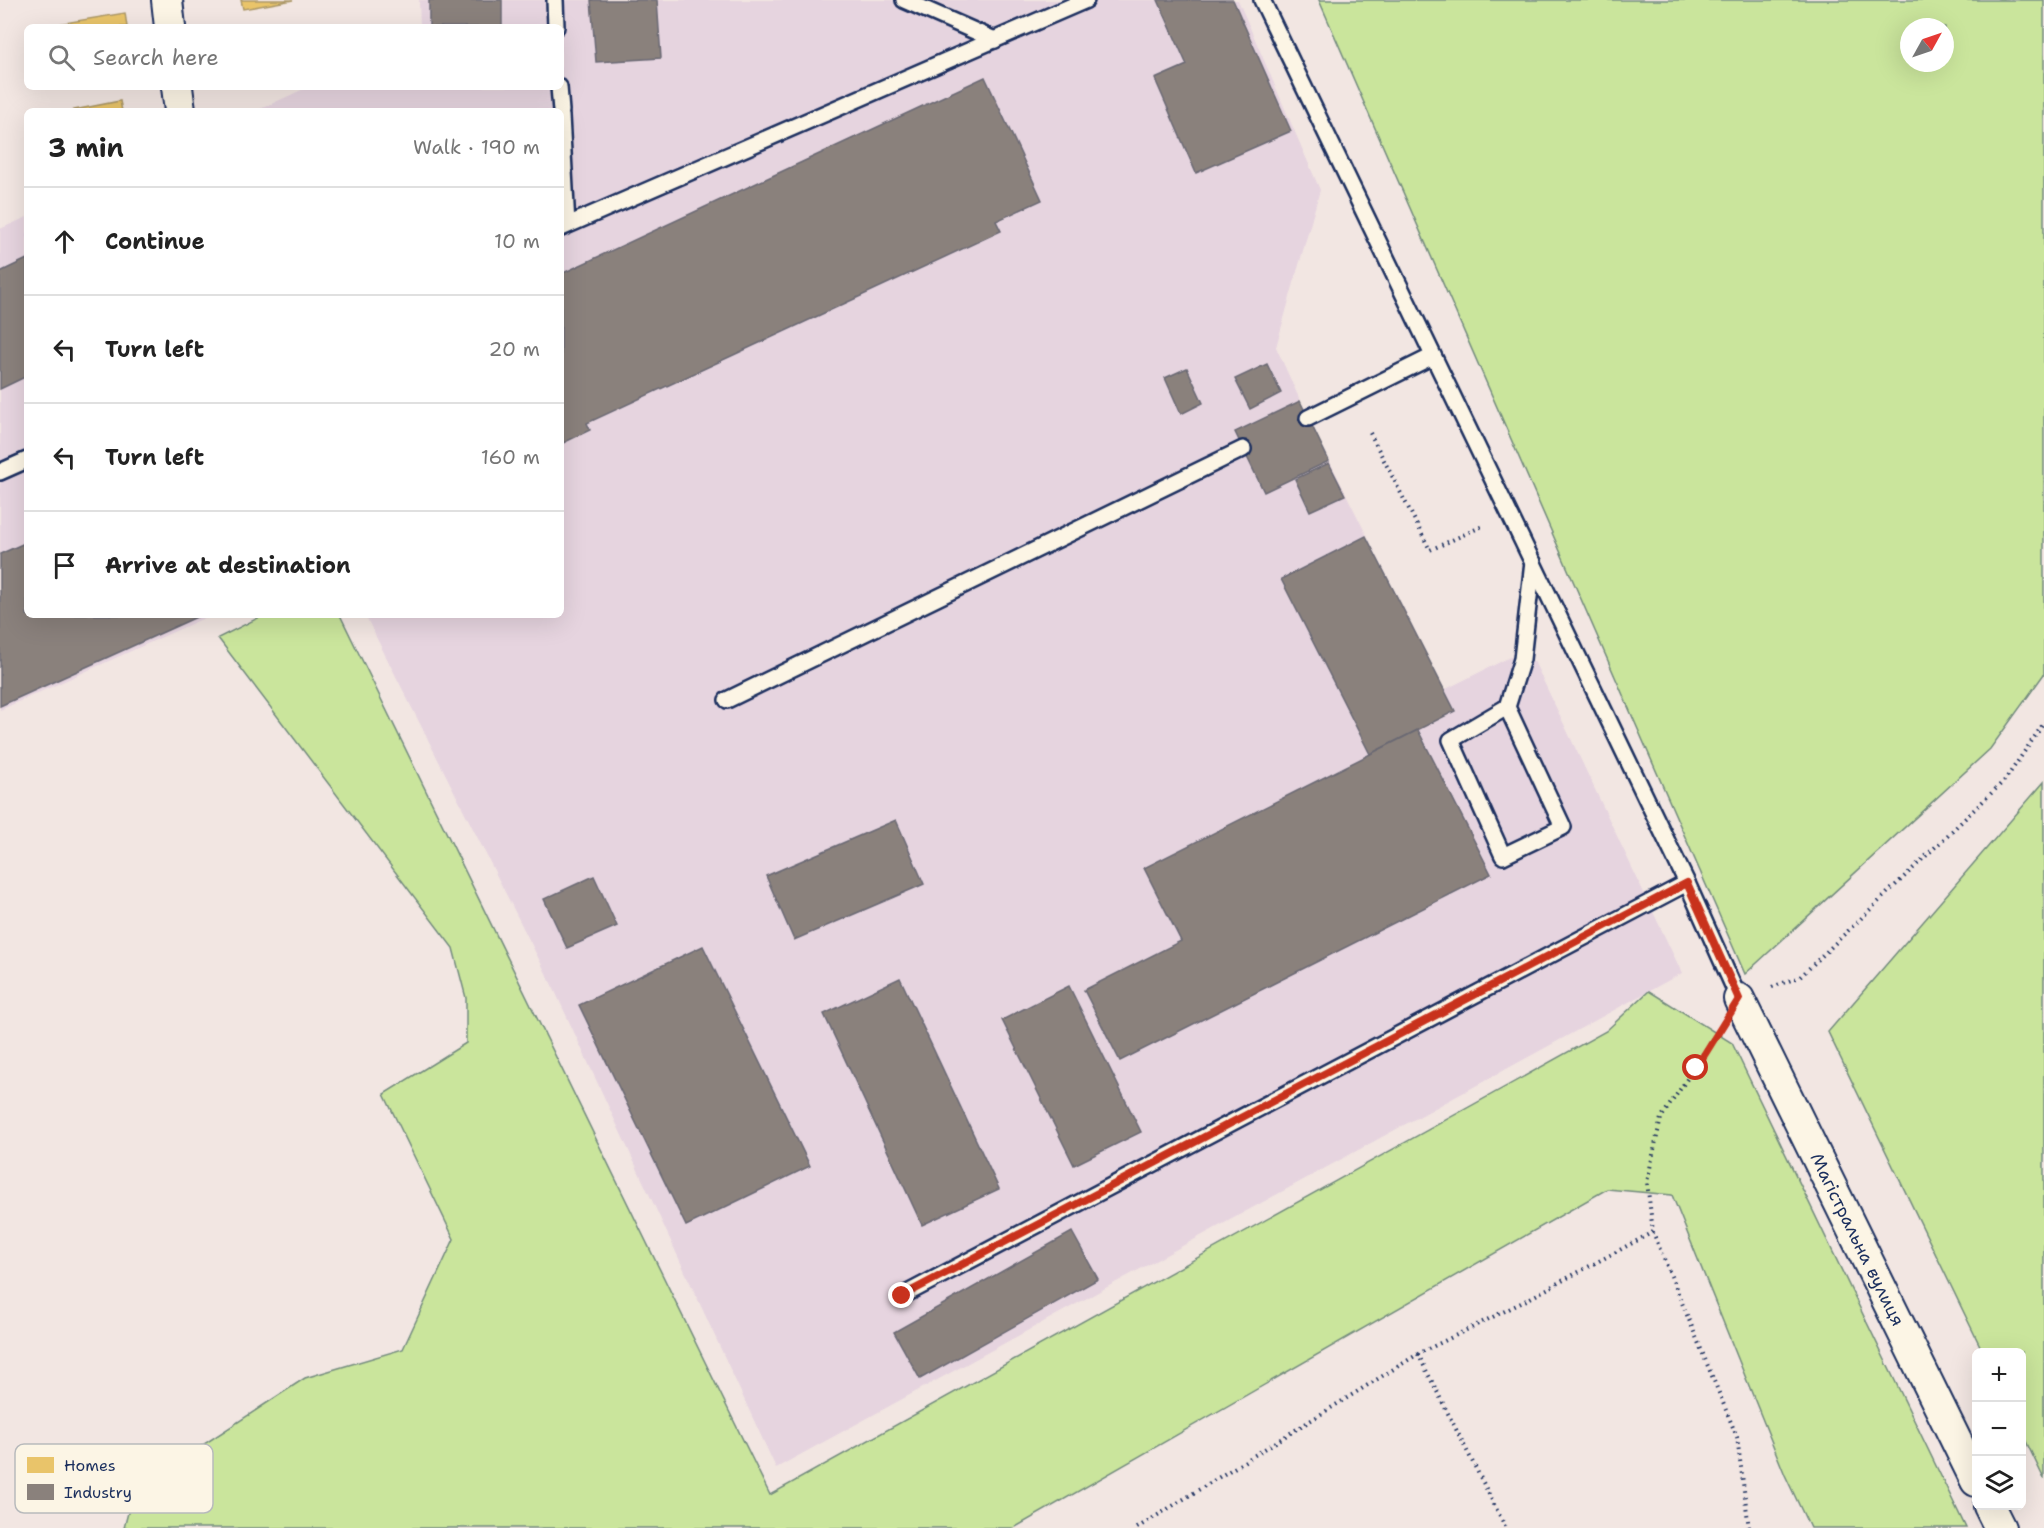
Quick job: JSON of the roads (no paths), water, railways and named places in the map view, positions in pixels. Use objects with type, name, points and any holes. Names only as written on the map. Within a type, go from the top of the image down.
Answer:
[{"type":"street","points":[[167,0],[170,24]]},
{"type":"street","points":[[177,90],[180,108]]},
{"type":"street","name":"Магістральна вулиця","points":[[1739,999],[1972,1471]]},
{"type":"street","points":[[1991,1510],[2000,1528]]},
{"type":"lane","points":[[555,0],[556,24]]},
{"type":"lane","points":[[904,0],[995,40]]},
{"type":"lane","points":[[564,227],[1086,0]]},
{"type":"lane","points":[[1262,0],[1687,883],[1739,999]]},
{"type":"lane","points":[[559,90],[561,108]]},
{"type":"lane","points":[[1308,417],[1433,356]]},
{"type":"lane","points":[[727,700],[1243,449]]},
{"type":"lane","points":[[0,472],[24,461]]},
{"type":"lane","points":[[1507,706],[1563,827],[1503,856],[1450,740],[1507,706],[1522,659],[1533,562]]},
{"type":"lane","points":[[902,1296],[1687,883]]}]
